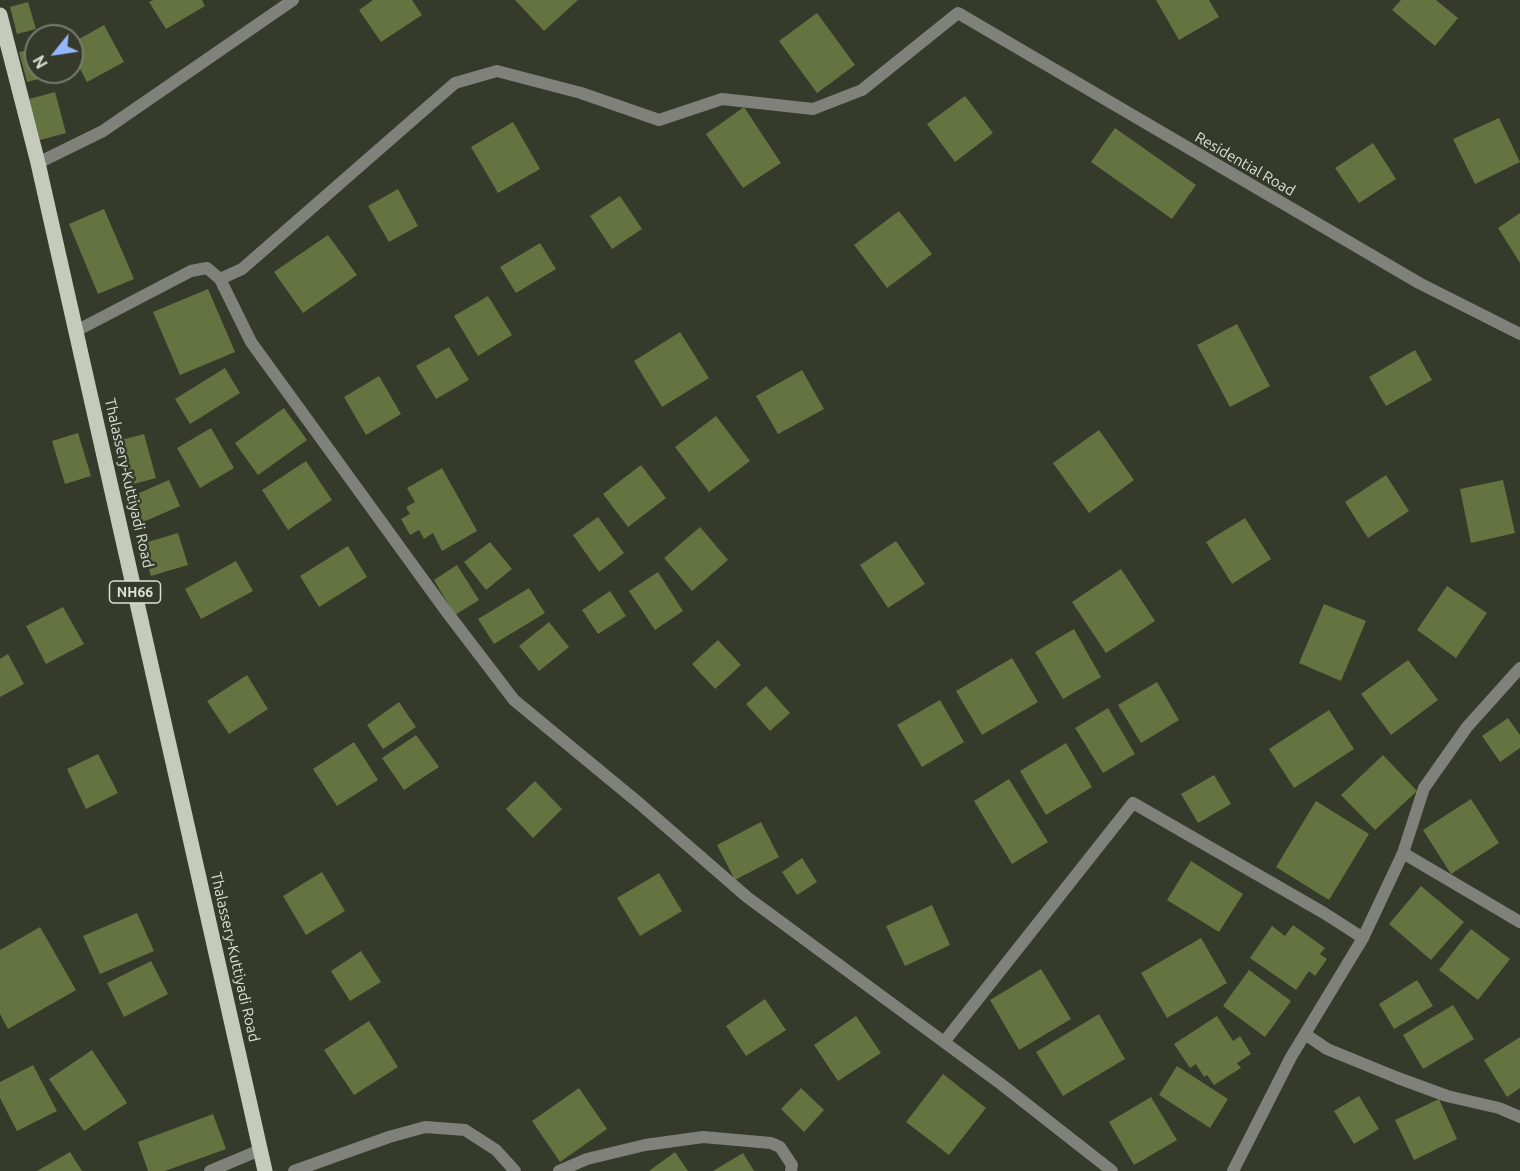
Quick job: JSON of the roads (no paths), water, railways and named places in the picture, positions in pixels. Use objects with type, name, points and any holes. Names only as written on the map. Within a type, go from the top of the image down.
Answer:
[{"type":"main road","name":"Thalassery-Kuttiyadi Road","points":[[0,15],[38,163],[265,1171]]},
{"type":"street","points":[[38,163],[103,131],[293,0]]},
{"type":"street","name":"Residential Road","points":[[220,279],[242,268],[455,83],[497,71],[581,93],[659,120],[722,99],[813,109],[862,90],[958,13],[1419,283],[1520,334]]},
{"type":"street","points":[[76,331],[191,271],[207,268],[220,279],[250,342],[446,612],[514,700],[640,804],[747,897],[1001,1084],[1112,1171]]},
{"type":"street","points":[[1233,1171],[1305,1034],[1363,938],[1403,853],[1424,788],[1467,727],[1520,668]]},
{"type":"street","points":[[944,1042],[1134,803],[1363,938]]},
{"type":"street","points":[[1403,853],[1520,922]]},
{"type":"street","points":[[1305,1034],[1327,1050],[1398,1078],[1447,1095],[1499,1108],[1520,1117]]},
{"type":"street","points":[[294,1171],[389,1137],[425,1127],[465,1130],[496,1149],[515,1171]]},
{"type":"street","points":[[559,1171],[587,1159],[645,1144],[703,1137],[771,1143],[780,1147],[792,1165],[791,1171]]},
{"type":"street","points":[[210,1171],[260,1150]]}]
